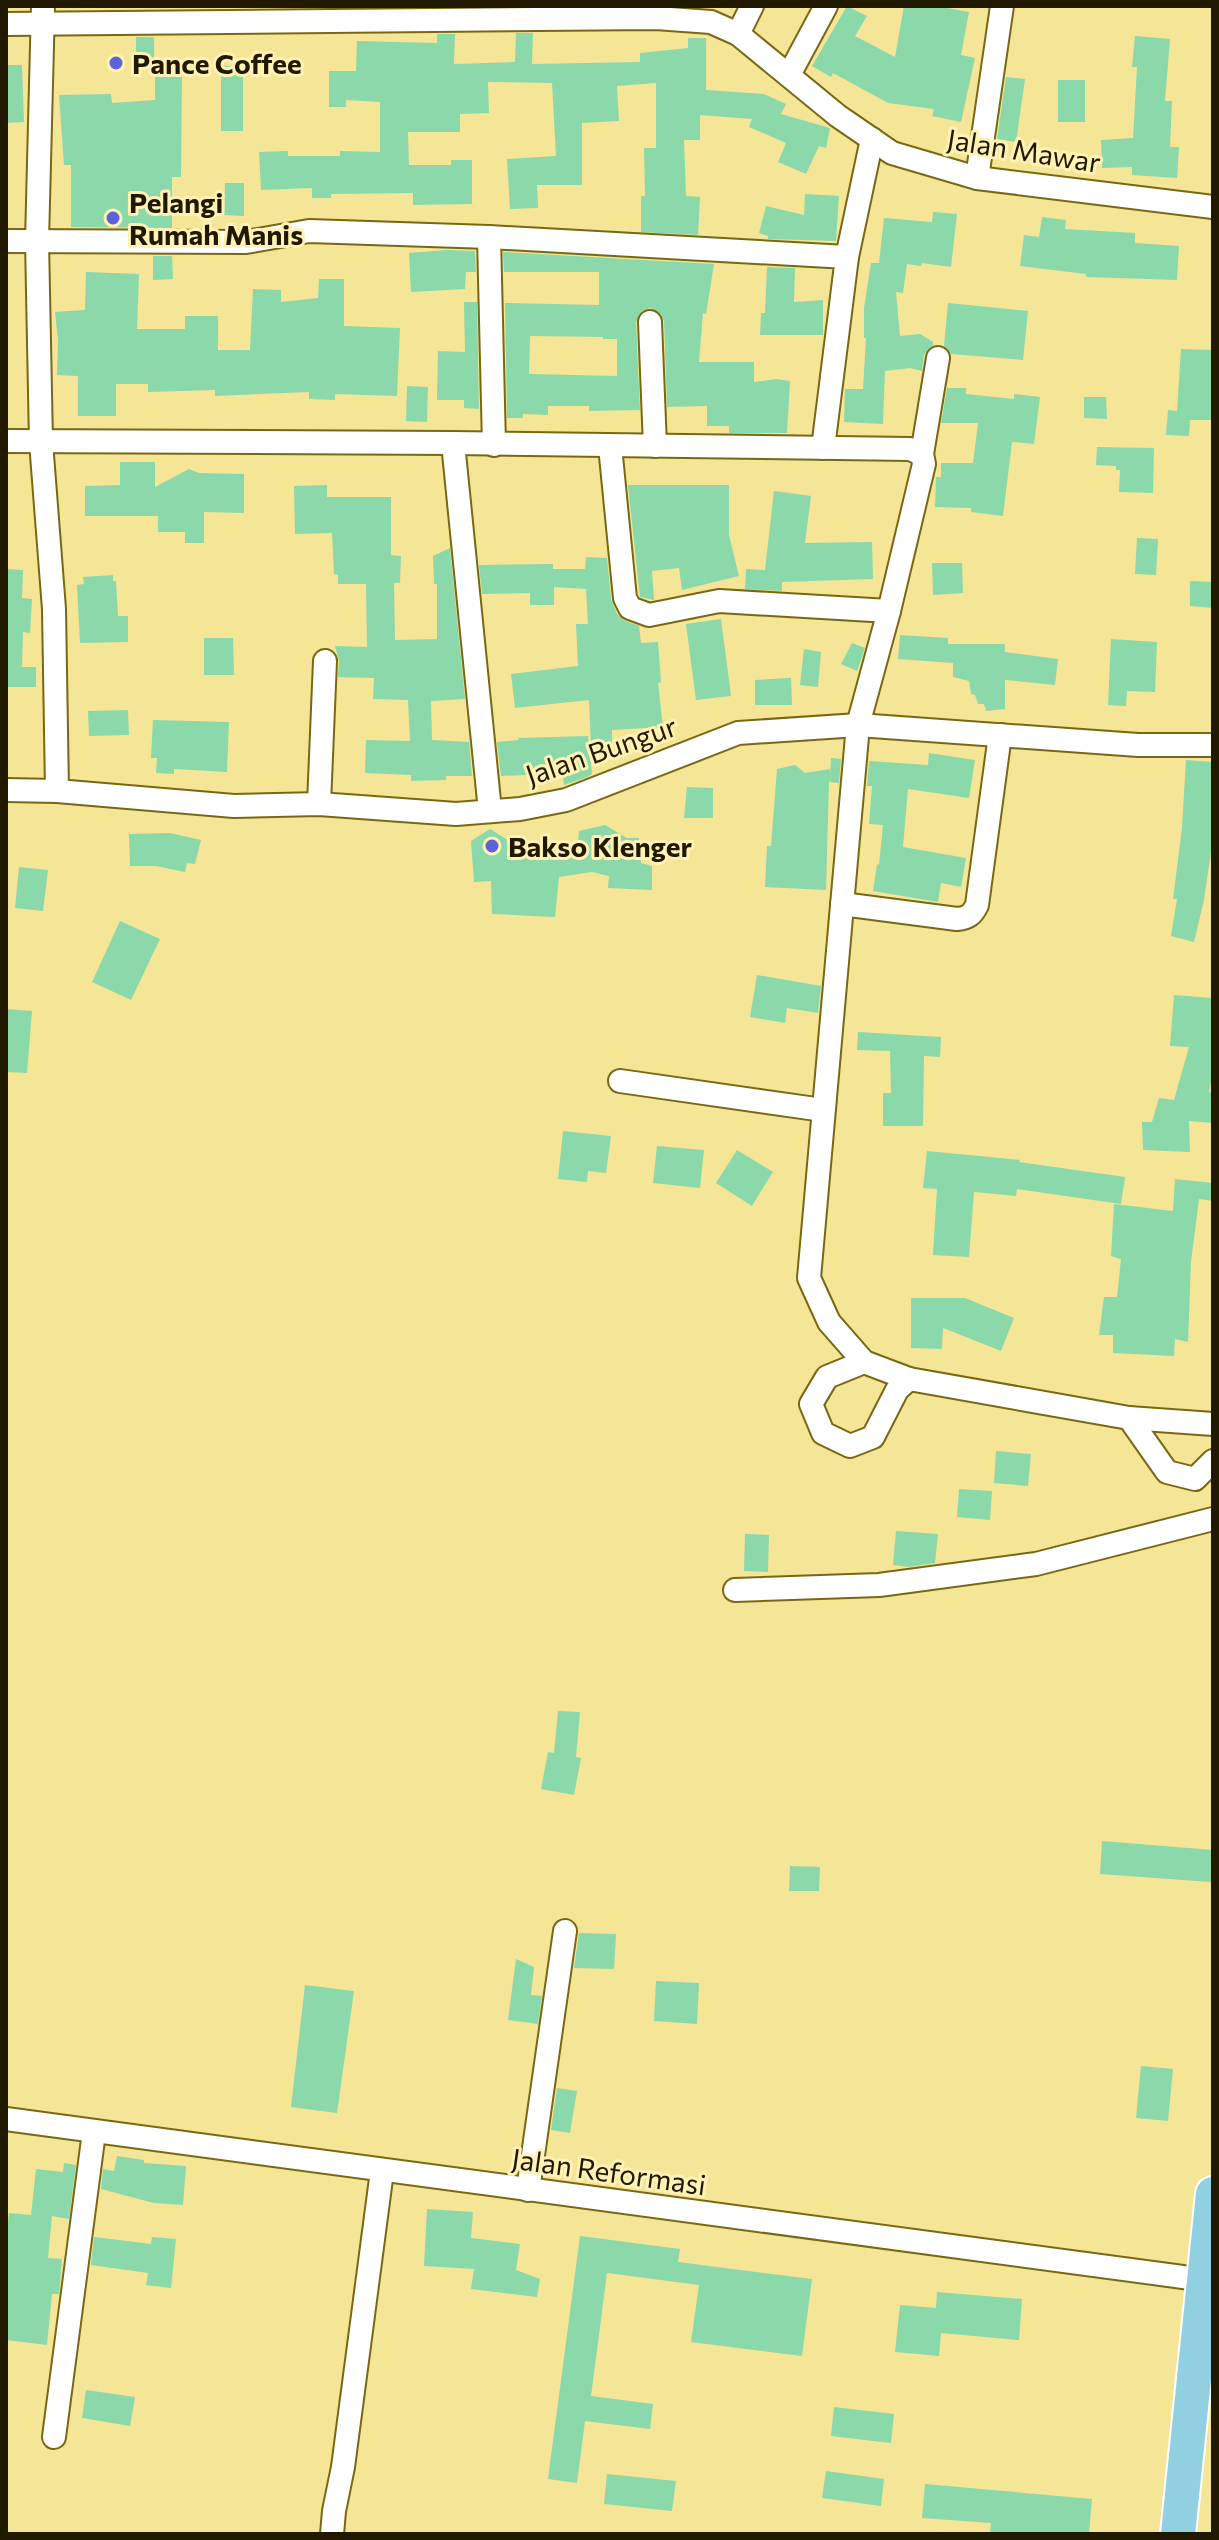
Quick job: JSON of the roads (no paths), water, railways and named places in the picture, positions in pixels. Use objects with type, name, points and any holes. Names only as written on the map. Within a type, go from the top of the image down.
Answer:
[{"type":"main road","points":[[1178,2534],[1213,2194]]},
{"type":"street","points":[[738,34],[752,6]]},
{"type":"street","points":[[789,75],[826,6]]},
{"type":"street","points":[[977,178],[1002,6]]},
{"type":"street","name":"Jalan Mawar","points":[[6,24],[43,15],[595,12],[711,22],[738,34],[838,116],[892,153],[977,178],[1213,207]]},
{"type":"street","points":[[43,15],[37,241],[41,442],[54,609],[57,791]]},
{"type":"street","points":[[823,448],[847,257],[872,139]]},
{"type":"street","points":[[6,241],[246,242],[309,231],[489,237],[847,257]]},
{"type":"street","points":[[489,237],[494,445]]},
{"type":"street","points":[[650,322],[655,446]]},
{"type":"street","points":[[938,358],[922,454],[924,464],[858,725],[809,1278],[829,1322],[864,1362],[909,1379],[1129,1418],[1213,1424]]},
{"type":"street","points":[[6,441],[910,449],[922,454]]},
{"type":"street","points":[[453,443],[490,811]]},
{"type":"street","points":[[610,446],[625,598],[630,608],[641,614],[656,615],[719,601],[889,611]]},
{"type":"street","points":[[319,804],[325,661]]},
{"type":"street","name":"Jalan Bungur","points":[[6,790],[57,791],[234,806],[319,804],[456,814],[520,809],[566,800],[738,733],[858,725],[1138,745],[1213,745]]},
{"type":"street","points":[[842,904],[957,919],[966,919],[973,913],[977,905],[1000,735]]},
{"type":"street","points":[[620,1081],[823,1110]]},
{"type":"street","points":[[864,1362],[827,1377],[811,1404],[823,1433],[850,1446],[873,1437],[897,1390],[909,1379]]},
{"type":"street","points":[[1129,1418],[1167,1472],[1195,1479],[1213,1461]]},
{"type":"street","points":[[735,1590],[879,1585],[1036,1564],[1213,1519]]},
{"type":"street","points":[[528,2190],[565,1931]]},
{"type":"street","name":"Jalan Reformasi","points":[[6,2119],[1205,2280]]},
{"type":"street","points":[[54,2437],[94,2132]]},
{"type":"street","points":[[332,2534],[346,2452],[382,2171]]},
{"type":"place","name":"Pance Coffee","points":[[116,63]]},
{"type":"place","name":"Pelangi Rumah Manis","points":[[113,218]]},
{"type":"place","name":"Bakso Klenger","points":[[492,846]]}]
